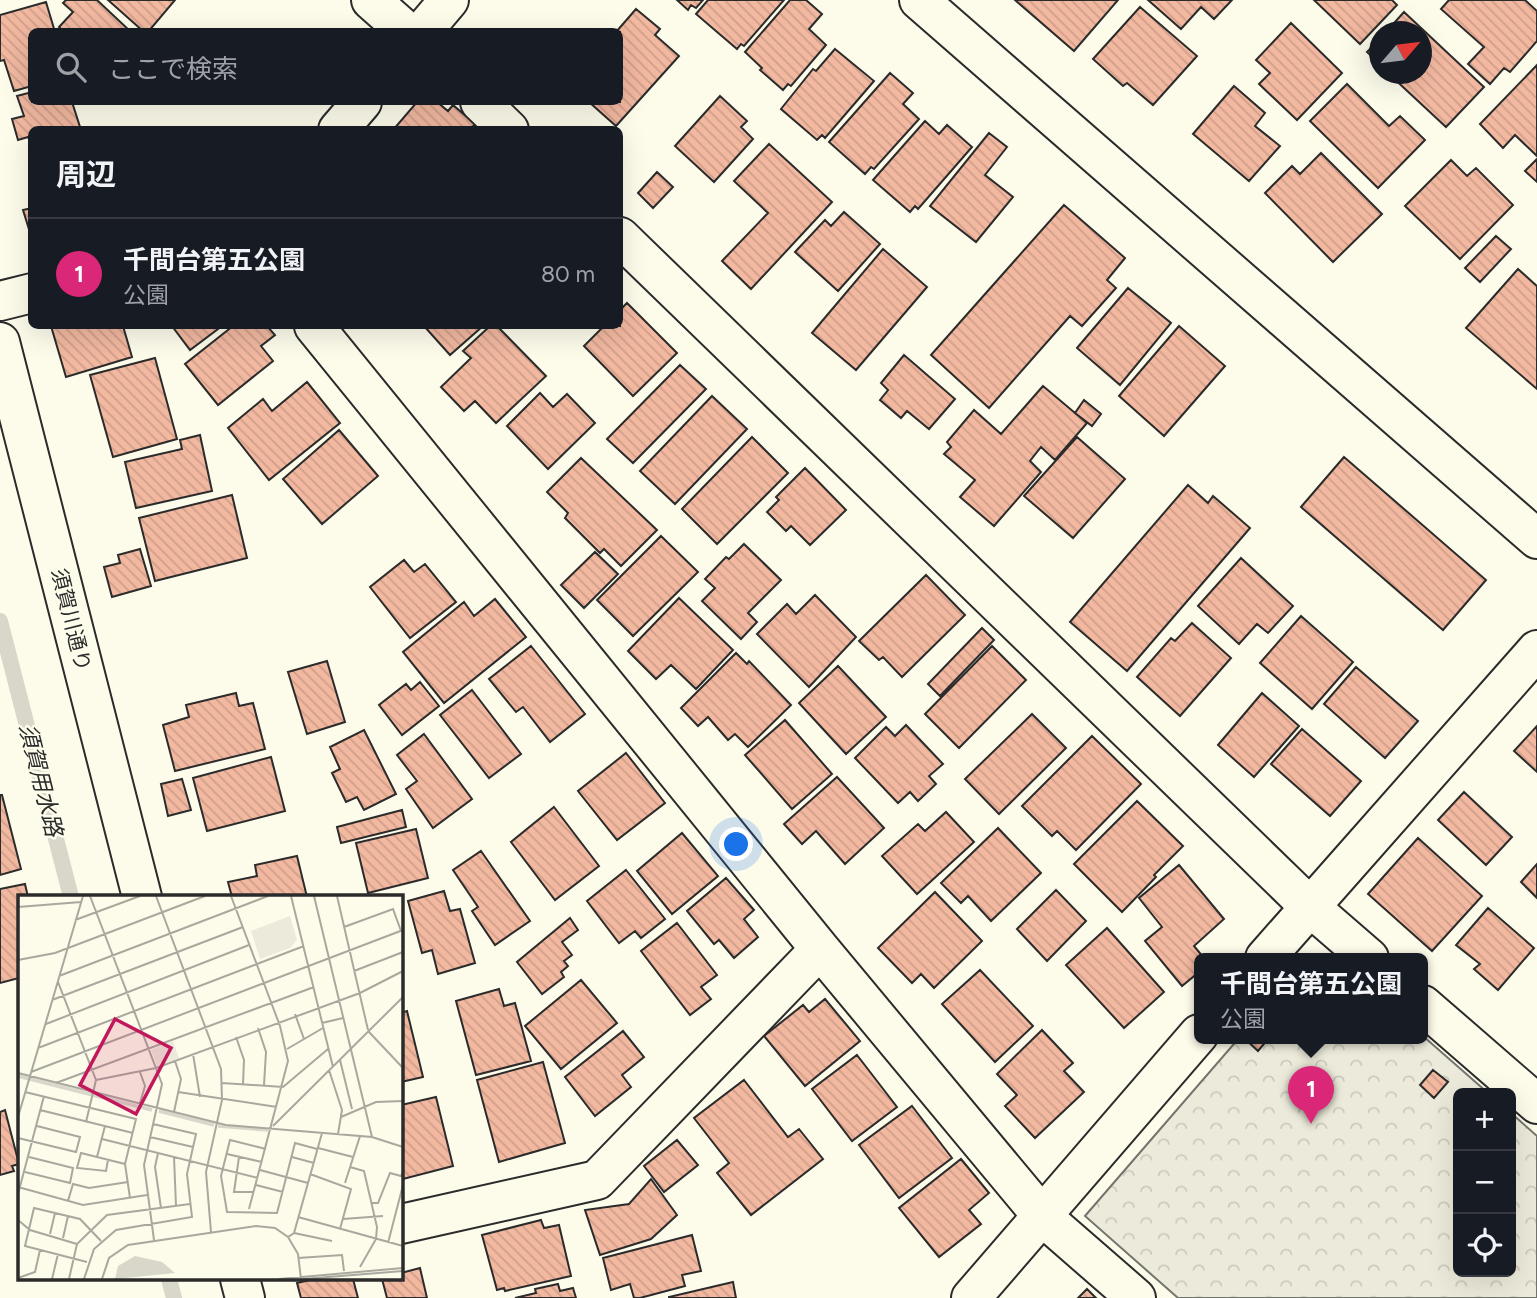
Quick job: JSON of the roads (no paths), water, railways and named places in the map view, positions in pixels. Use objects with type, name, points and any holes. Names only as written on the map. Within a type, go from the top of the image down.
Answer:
[{"type":"street","points":[[371,0],[402,28]]},
{"type":"street","points":[[425,28],[449,0]]},
{"type":"street","points":[[919,0],[1537,539]]},
{"type":"street","points":[[341,126],[359,105]]},
{"type":"street","points":[[483,105],[505,126]]},
{"type":"street","points":[[623,240],[1309,906],[1363,953]]},
{"type":"street","points":[[0,301],[28,294]]},
{"type":"street","points":[[316,329],[820,949],[1043,1217],[1136,1298]]},
{"type":"street","name":"須賀川通り","points":[[0,342],[141,895]]},
{"type":"street","points":[[1269,953],[1537,650]]},
{"type":"street","points":[[402,1224],[597,1180],[820,949]]},
{"type":"street","points":[[1428,1009],[1537,1104]]},
{"type":"street","points":[[971,1298],[1194,1040]]},
{"type":"street","points":[[240,1280],[244,1298]]},
{"type":"waterway","name":"須賀用水路","points":[[0,621],[70,895]]},
{"type":"waterway","name":"須賀用水路","points":[[169,1280],[174,1298]]},
{"type":"place","name":"千間台第五公園","points":[[1311,1124]]}]
